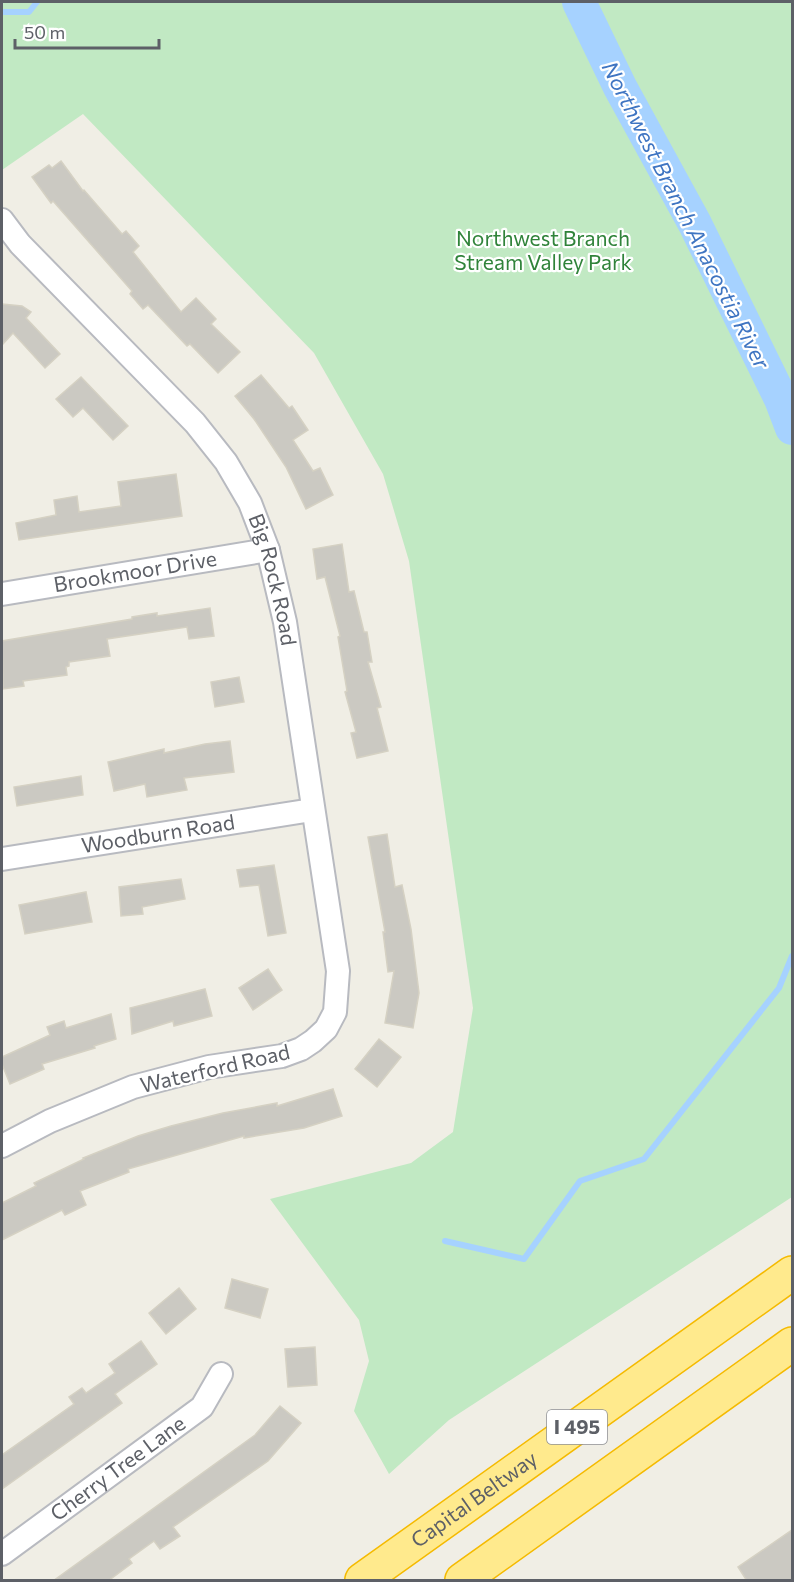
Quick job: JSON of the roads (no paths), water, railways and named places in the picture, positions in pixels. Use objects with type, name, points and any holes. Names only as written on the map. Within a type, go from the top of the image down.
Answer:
[{"type":"highway","name":"Capital Beltway","points":[[362,1581],[792,1273]]},
{"type":"highway","name":"I 495","points":[[462,1581],[792,1344]]},
{"type":"street","name":"Big Rock Road","points":[[2,220],[11,246],[195,423],[226,462],[250,503],[268,550],[285,622],[338,971],[335,1012],[326,1029]]},
{"type":"street","name":"Brookmoor Drive","points":[[2,594],[268,550]]},
{"type":"street","name":"Woodburn Road","points":[[2,859],[312,810]]},
{"type":"street","name":"Waterford Road","points":[[2,1146],[50,1121],[133,1087],[209,1067],[282,1056],[301,1049],[326,1029]]},
{"type":"street","name":"Cherry Tree Lane","points":[[2,1554],[202,1407],[221,1374]]},
{"type":"waterway","points":[[2,12],[29,12],[37,2]]},
{"type":"waterway","name":"Northwest Branch Anacostia River","points":[[579,2],[620,87],[695,224],[781,399],[792,428]]},
{"type":"waterway","points":[[445,1241],[524,1259],[580,1181],[644,1159],[779,988],[792,956]]},
{"type":"park label","name":"Northwest Branch Stream Valley Park","points":[[543,251]]}]
